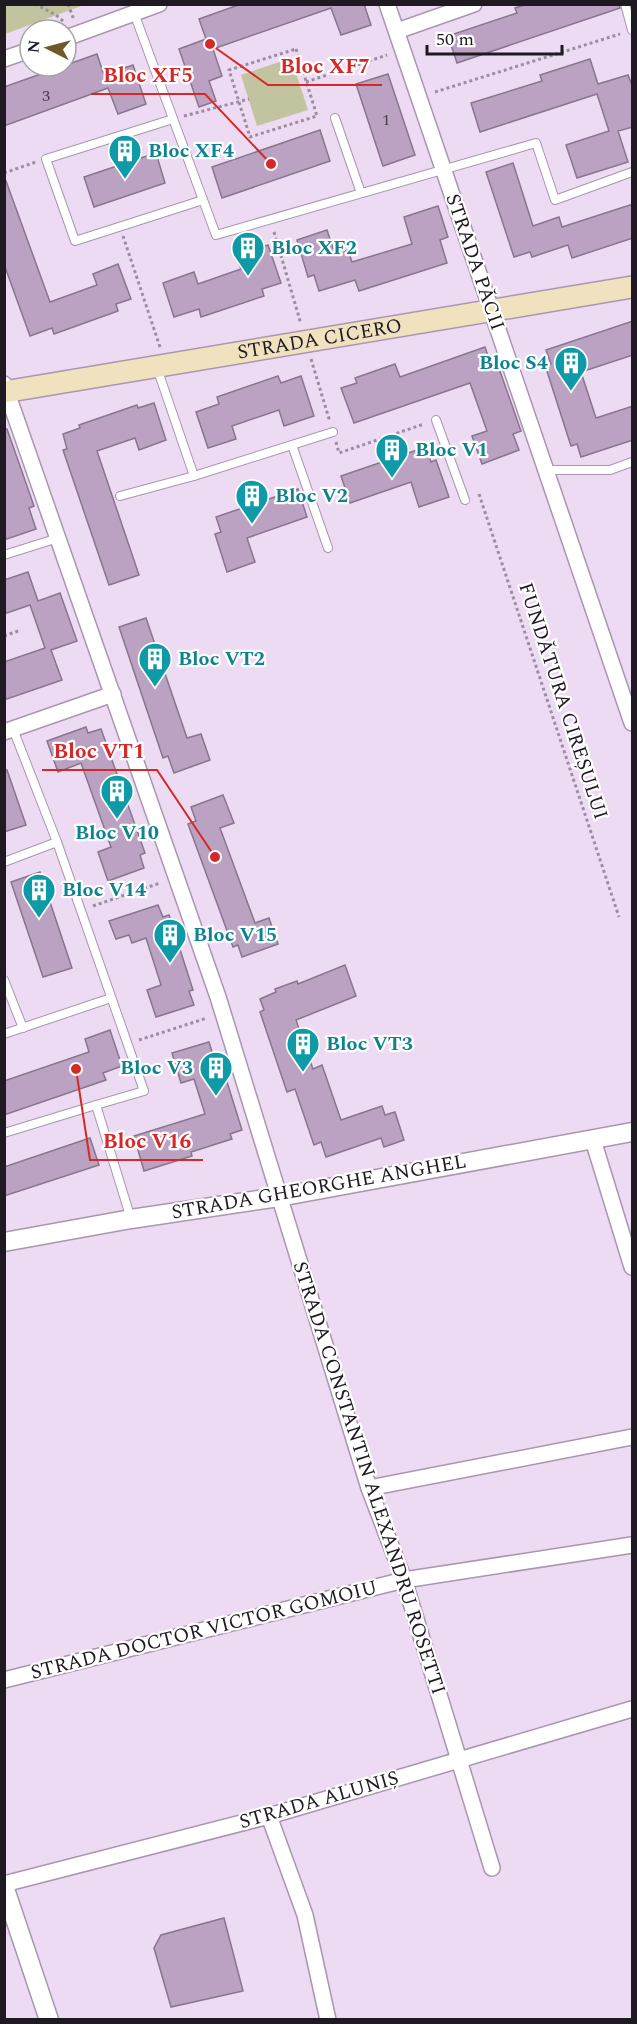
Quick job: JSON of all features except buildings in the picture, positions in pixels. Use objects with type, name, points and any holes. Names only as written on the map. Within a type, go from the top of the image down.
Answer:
[{"type":"main road","name":"STRADA CICERO","points":[[5,389],[161,366],[633,287]]},
{"type":"street","points":[[78,33],[159,4]]},
{"type":"street","name":"STRADA PĂCII","points":[[387,4],[633,723]]},
{"type":"street","points":[[397,31],[474,4]]},
{"type":"street","name":"STRADA CONSTANTIN ALEXANDRU ROSETTI","points":[[5,389],[223,1013],[369,1488],[404,1580],[492,1868]]},
{"type":"street","points":[[9,730],[113,694]]},
{"type":"street","name":"STRADA GHEORGHE ANGHEL","points":[[4,1242],[131,1219],[279,1197],[633,1132]]},
{"type":"street","points":[[593,1140],[633,1267]]},
{"type":"street","points":[[369,1488],[633,1437]]},
{"type":"street","name":"STRADA DOCTOR VICTOR GOMOIU","points":[[4,1680],[404,1580],[633,1545]]},
{"type":"street","name":"STRADA ALUNIȘ","points":[[4,1885],[268,1816],[633,1709]]},
{"type":"street","points":[[268,1816],[305,1916],[327,2019]]},
{"type":"street","points":[[4,1885],[49,2019]]},
{"type":"lane","points":[[626,4],[633,30]]},
{"type":"lane","points":[[134,14],[216,235],[536,143],[555,200],[633,172]]},
{"type":"lane","points":[[335,118],[361,193]]},
{"type":"lane","points":[[173,119],[46,159],[75,241],[203,200]]},
{"type":"lane","points":[[161,366],[194,476]]},
{"type":"lane","points":[[436,420],[465,500]]},
{"type":"lane","points":[[120,496],[194,476],[333,432]]},
{"type":"lane","points":[[292,445],[328,548]]},
{"type":"lane","points":[[546,470],[610,470],[633,462]]},
{"type":"lane","points":[[4,555],[58,538]]},
{"type":"lane","points":[[4,1133],[144,1091],[57,843],[9,730]]},
{"type":"lane","points":[[4,862],[57,843]]},
{"type":"lane","points":[[4,980],[23,1028]]},
{"type":"lane","points":[[4,1034],[111,998]]},
{"type":"lane","points":[[96,1105],[131,1219]]},
{"type":"path","points":[[35,4],[58,18]]},
{"type":"path","points":[[419,97],[621,33]]},
{"type":"path","points":[[306,82],[403,49]]},
{"type":"path","points":[[296,50],[317,116],[250,137],[239,102],[230,70],[296,50]]},
{"type":"path","points":[[173,119],[249,99]]},
{"type":"path","points":[[4,172],[46,159]]},
{"type":"path","points":[[120,226],[161,366]]},
{"type":"path","points":[[333,432],[339,453],[436,420]]},
{"type":"path","name":"FUNDĂTURA CIREȘULUI","points":[[479,494],[619,917]]},
{"type":"path","points":[[4,636],[21,630]]},
{"type":"path","points":[[81,911],[176,878]]},
{"type":"path","points":[[127,1044],[223,1013]]},
{"type":"green space","points":[[5,4],[84,4],[49,18],[18,18],[18,29],[5,34]]},
{"type":"green space","points":[[291,58],[308,110],[257,126],[241,75]]},
{"type":"place","name":"Bloc XF7","points":[[210,44]]},
{"type":"place","name":"Bloc XF5","points":[[271,164]]},
{"type":"place","name":"Bloc XF4","points":[[125,180]]},
{"type":"place","name":"Bloc XF2","points":[[248,277]]},
{"type":"place","name":"Bloc S4","points":[[571,392]]},
{"type":"place","name":"Bloc V1","points":[[392,479]]},
{"type":"place","name":"Bloc V2","points":[[252,525]]},
{"type":"place","name":"Bloc VT2","points":[[155,688]]},
{"type":"place","name":"Bloc V10","points":[[117,820]]},
{"type":"place","name":"Bloc VT1","points":[[215,857]]},
{"type":"place","name":"Bloc V14","points":[[39,919]]},
{"type":"place","name":"Bloc V15","points":[[170,964]]},
{"type":"place","name":"Bloc V16","points":[[76,1069]]},
{"type":"place","name":"Bloc VT3","points":[[303,1073]]},
{"type":"place","name":"Bloc V3","points":[[216,1097]]}]
